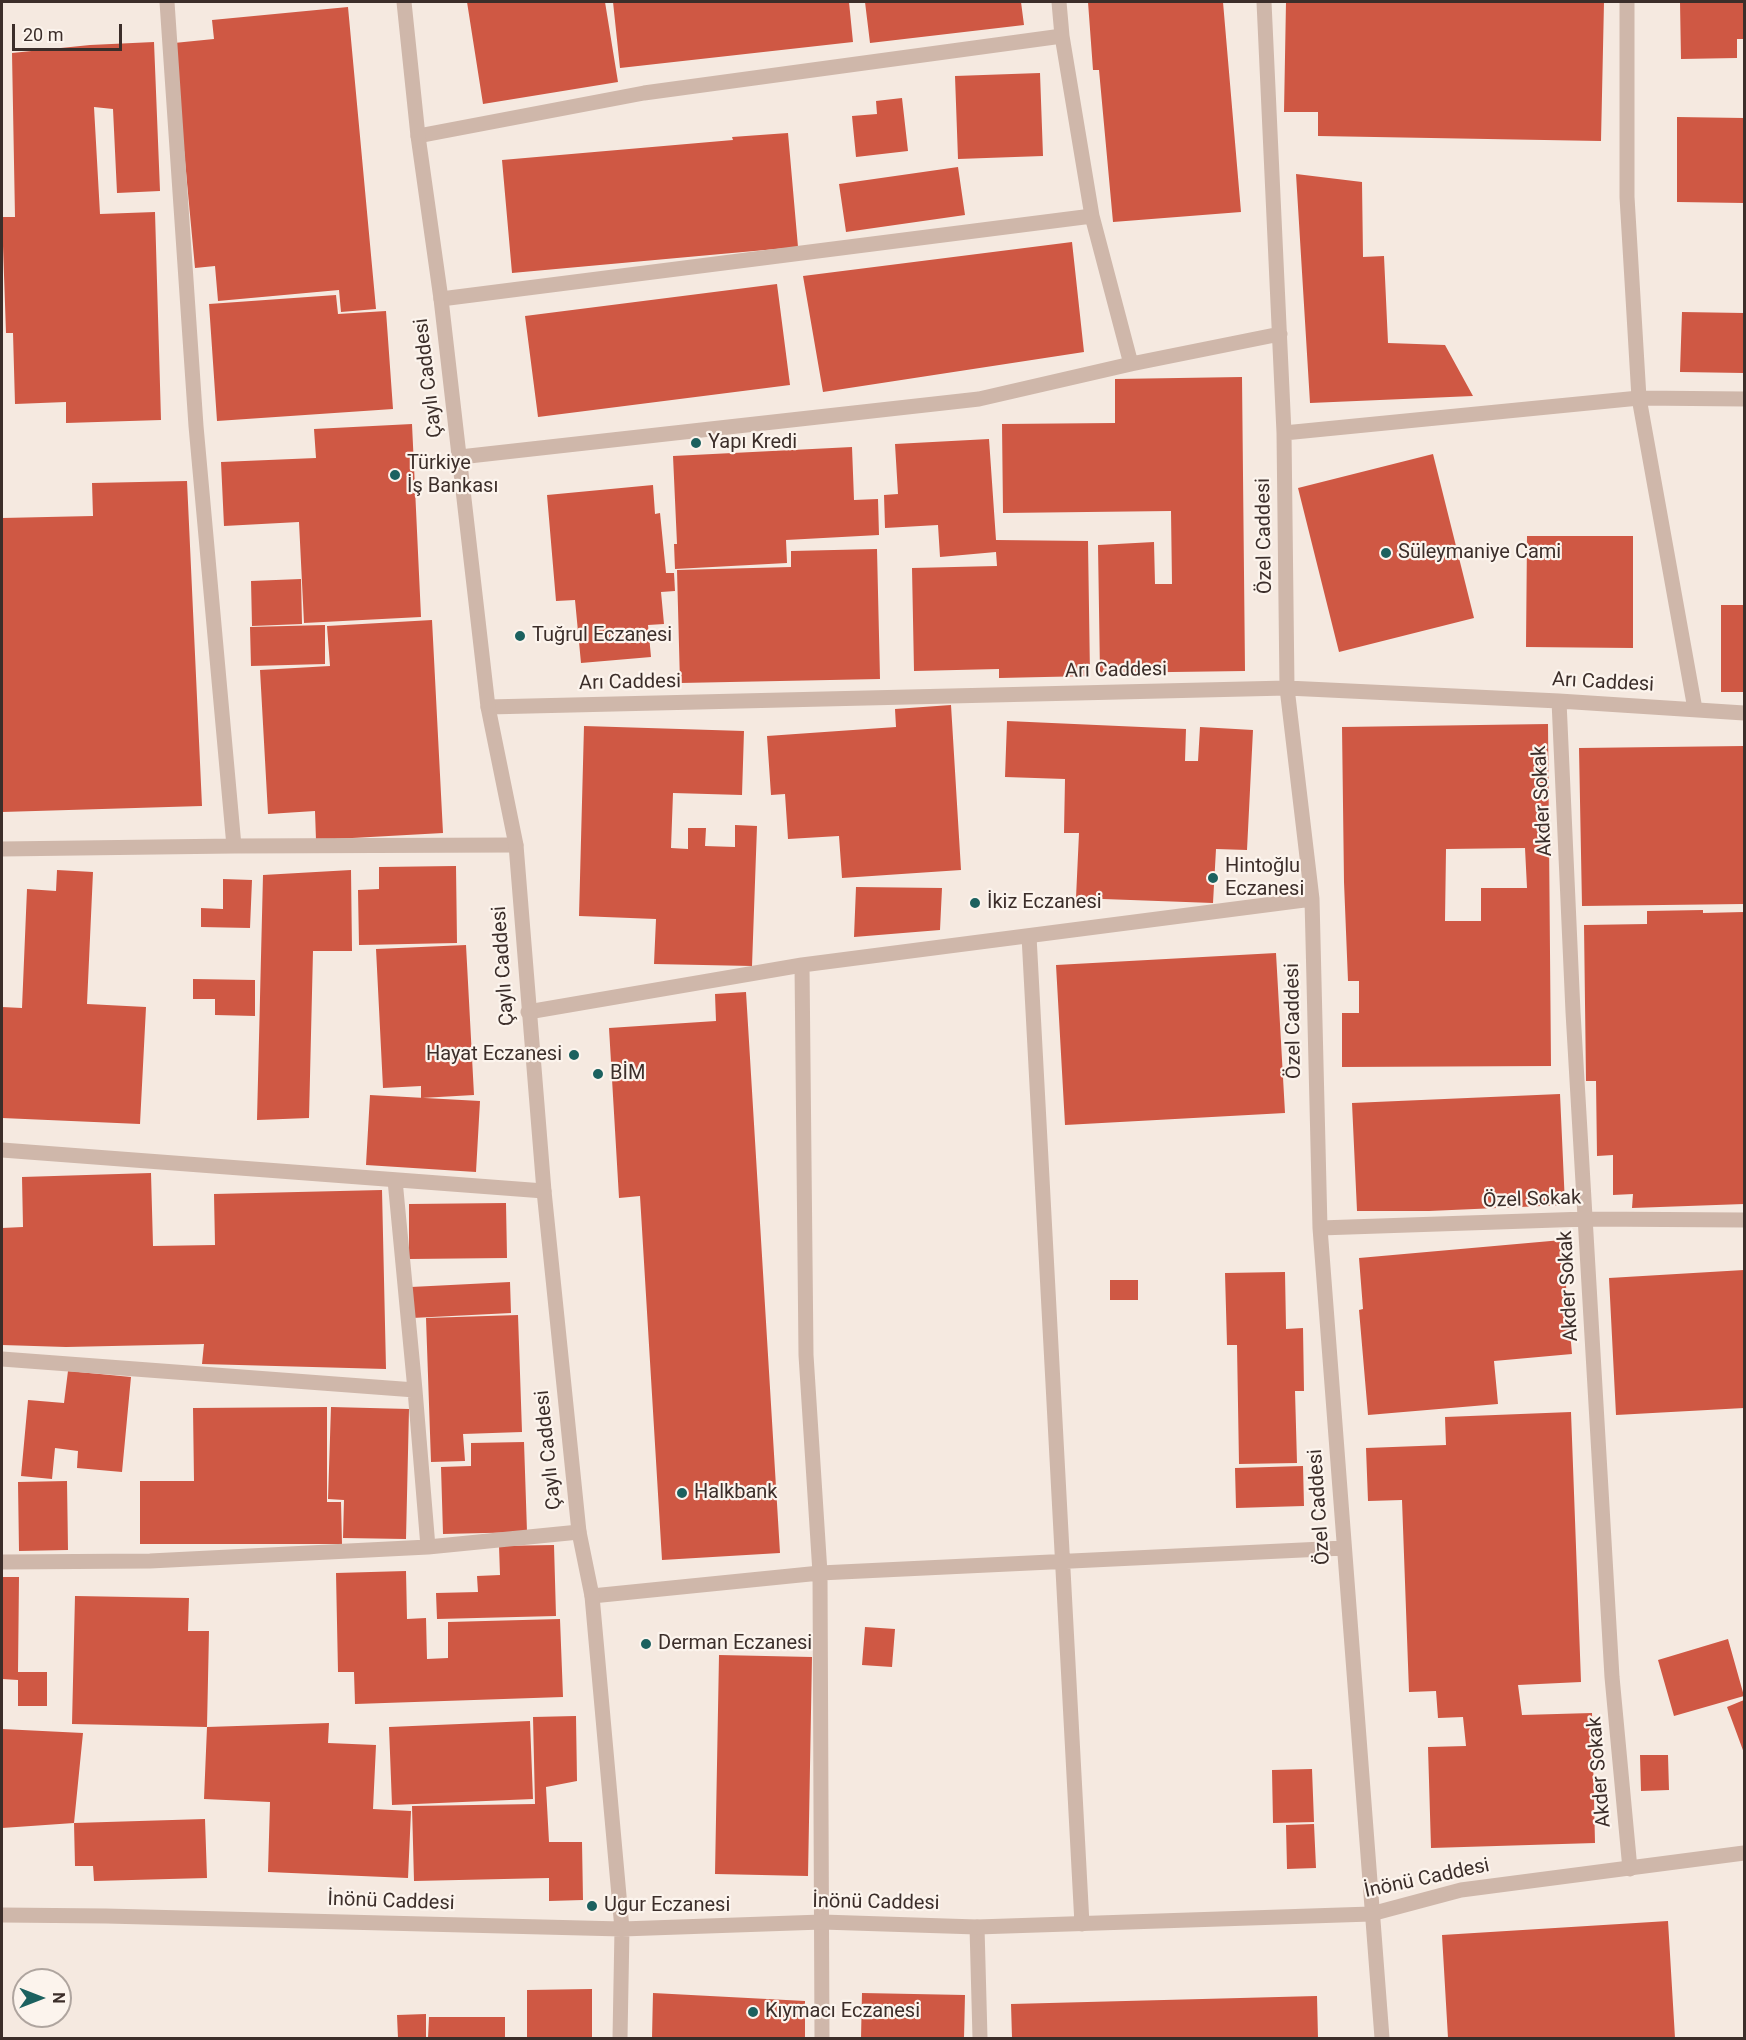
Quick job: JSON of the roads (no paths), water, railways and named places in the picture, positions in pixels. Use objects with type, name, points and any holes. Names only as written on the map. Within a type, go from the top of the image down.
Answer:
[{"type":"street","points":[[167,2],[196,426],[234,846]]},
{"type":"street","name":"Çaylı Caddesi","points":[[404,2],[418,136],[441,299],[488,707],[516,845],[544,1191],[579,1532],[592,1596],[622,1929],[620,2038]]},
{"type":"street","points":[[1059,2],[1062,36],[1092,216],[1131,364]]},
{"type":"street","name":"Özel Caddesi","points":[[1264,2],[1284,433],[1287,688],[1312,899],[1320,1228],[1382,2038]]},
{"type":"street","points":[[1627,2],[1627,197],[1639,398],[1695,709]]},
{"type":"street","points":[[418,136],[644,93],[1062,36]]},
{"type":"street","points":[[441,299],[1092,216]]},
{"type":"street","points":[[460,457],[979,399],[1131,364],[1280,334]]},
{"type":"street","points":[[1284,433],[1639,398],[1744,399]]},
{"type":"street","name":"Arı Caddesi","points":[[488,707],[1287,688],[1559,701],[1744,713]]},
{"type":"street","name":"Akder Sokak","points":[[1559,701],[1573,1012],[1612,1677],[1630,1869]]},
{"type":"street","points":[[2,849],[516,845]]},
{"type":"street","points":[[528,1012],[802,965],[1312,899]]},
{"type":"street","points":[[1029,936],[1082,1924]]},
{"type":"street","points":[[802,965],[806,1354],[820,1573],[822,2038]]},
{"type":"street","points":[[2,1150],[544,1191]]},
{"type":"street","points":[[395,1180],[428,1547]]},
{"type":"street","name":"Özel Sokak","points":[[1320,1228],[1586,1219],[1744,1220]]},
{"type":"street","points":[[2,1359],[415,1390]]},
{"type":"street","points":[[2,1562],[150,1561],[428,1547],[579,1532]]},
{"type":"street","points":[[592,1596],[820,1573],[1344,1548]]},
{"type":"street","name":"İnönü Caddesi","points":[[2,1915],[622,1929],[822,1922],[977,1927],[1371,1914],[1461,1890],[1744,1853]]},
{"type":"street","points":[[977,1927],[980,2038]]},
{"type":"place","name":"Yapı Kredi","points":[[696,443]]},
{"type":"place","name":"Türkiye İş Bankası","points":[[395,475]]},
{"type":"place","name":"Süleymaniye Cami","points":[[1386,553]]},
{"type":"place","name":"Tuğrul Eczanesi","points":[[520,636]]},
{"type":"place","name":"Hintoğlu Eczanesi","points":[[1213,878]]},
{"type":"place","name":"İkiz Eczanesi","points":[[975,903]]},
{"type":"place","name":"Hayat Eczanesi","points":[[574,1055]]},
{"type":"place","name":"BİM","points":[[598,1074]]},
{"type":"place","name":"Halkbank","points":[[682,1493]]},
{"type":"place","name":"Derman Eczanesi","points":[[646,1644]]},
{"type":"place","name":"Ugur Eczanesi","points":[[592,1906]]},
{"type":"place","name":"Kıymacı Eczanesi","points":[[753,2012]]}]
